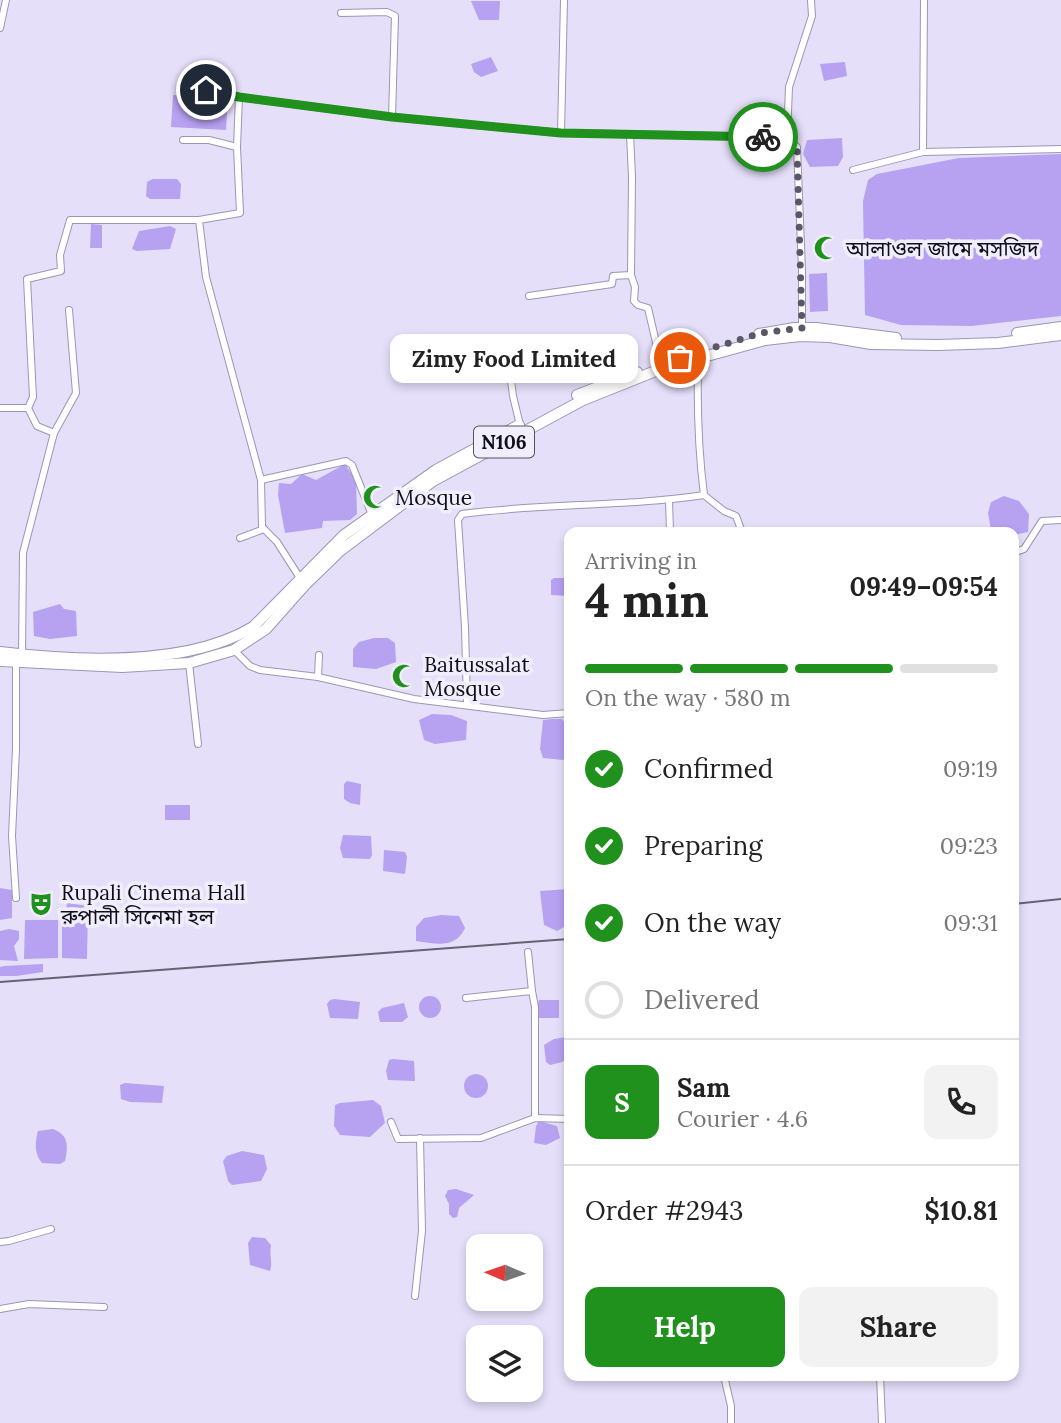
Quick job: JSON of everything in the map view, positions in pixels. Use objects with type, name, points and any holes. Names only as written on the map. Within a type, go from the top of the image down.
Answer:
[{"type":"highway","name":"N106","points":[[0,662],[19,659],[148,656],[205,649],[235,638],[253,628],[344,535],[436,470],[594,387],[661,364],[761,333],[802,328],[841,330],[886,338],[953,339],[1061,327]]},
{"type":"highway","name":"N106","points":[[0,652],[19,659],[122,667],[189,663],[234,650],[266,629],[340,551],[433,481],[583,400],[663,368],[765,340],[800,336],[830,337],[872,344],[939,345],[998,343],[1061,335]]},
{"type":"street","points":[[0,28],[6,0]]},
{"type":"street","points":[[561,133],[564,0]]},
{"type":"street","points":[[787,137],[789,87],[812,16],[811,0]]},
{"type":"street","points":[[923,152],[924,0]]},
{"type":"street","points":[[341,13],[387,12],[395,16],[392,117]]},
{"type":"street","points":[[201,86],[213,92],[239,97],[392,117],[561,133],[787,137],[797,147],[802,328]]},
{"type":"street","points":[[28,408],[33,397],[27,279],[61,271],[60,254],[70,220],[199,220],[240,213],[237,147],[239,97]]},
{"type":"street","points":[[630,134],[631,275],[635,287],[634,301],[648,308],[661,364]]},
{"type":"street","points":[[183,140],[209,140],[237,147]]},
{"type":"street","points":[[853,170],[923,152],[1061,149]]},
{"type":"street","points":[[199,220],[206,277],[261,480],[264,529],[277,542],[300,578]]},
{"type":"street","points":[[529,296],[611,284],[612,276],[631,275]]},
{"type":"street","points":[[16,898],[12,836],[23,553],[54,433],[76,393],[69,310]]},
{"type":"street","points":[[698,359],[697,409],[700,466],[705,495],[724,511],[737,516],[740,527]]},
{"type":"street","points":[[509,365],[520,425]]},
{"type":"street","points":[[0,408],[28,408]]},
{"type":"street","points":[[28,408],[37,426],[54,433]]},
{"type":"street","points":[[261,480],[346,461],[352,465],[372,515]]},
{"type":"street","points":[[467,704],[458,520],[462,514],[505,508],[589,506],[705,495]]},
{"type":"street","points":[[669,500],[670,527]]},
{"type":"street","points":[[1019,551],[1024,549],[1042,521],[1061,520]]},
{"type":"street","points":[[240,538],[264,529]]},
{"type":"street","points":[[234,650],[250,666],[260,670],[318,677],[414,698],[543,715],[564,713]]},
{"type":"street","points":[[318,677],[319,655]]},
{"type":"street","points":[[189,663],[198,744]]},
{"type":"street","points":[[528,952],[536,1035],[536,1118]]},
{"type":"street","points":[[466,998],[532,990]]},
{"type":"street","points":[[391,1122],[398,1139],[481,1138],[536,1118],[564,1120]]},
{"type":"street","points":[[415,1296],[422,1231],[420,1138]]},
{"type":"street","points":[[0,1242],[51,1229]]},
{"type":"street","points":[[0,1309],[29,1304],[104,1307]]},
{"type":"street","points":[[725,1381],[731,1406],[731,1423]]},
{"type":"street","points":[[880,1381],[882,1423]]},
{"type":"shaded area","points":[[471,1],[500,1],[499,20],[479,20]]},
{"type":"shaded area","points":[[491,57],[498,71],[481,77],[474,72],[471,64]]},
{"type":"shaded area","points":[[845,62],[847,76],[824,81],[820,64]]},
{"type":"shaded area","points":[[173,95],[228,98],[226,130],[171,127]]},
{"type":"shaded area","points":[[842,138],[843,157],[838,166],[810,167],[803,154],[807,140]]},
{"type":"shaded area","points":[[1061,154],[1061,316],[972,326],[901,325],[865,315],[863,201],[868,180],[877,174],[959,158]]},
{"type":"shaded area","points":[[153,179],[177,179],[181,184],[180,199],[150,199],[146,196],[147,182]]},
{"type":"shaded area","points":[[91,224],[102,225],[102,248],[90,248]]},
{"type":"shaded area","points":[[170,226],[176,229],[170,249],[132,249],[139,231]]},
{"type":"shaded area","points":[[827,273],[828,311],[810,312],[809,274]]},
{"type":"shaded area","points":[[345,464],[356,481],[357,514],[350,520],[323,521],[322,528],[285,533],[278,495],[279,483],[291,484],[302,474],[316,480]]},
{"type":"shaded area","points":[[1004,496],[1019,501],[1029,514],[1028,532],[1019,534],[1019,527],[990,527],[988,513],[991,502]]},
{"type":"shaded area","points":[[564,578],[564,596],[551,595],[551,580]]},
{"type":"shaded area","points":[[60,604],[64,609],[76,611],[77,636],[50,639],[34,636],[33,612]]},
{"type":"shaded area","points":[[388,638],[395,643],[396,662],[376,669],[353,667],[353,649],[359,642]]},
{"type":"shaded area","points":[[432,714],[451,715],[467,721],[466,740],[435,744],[424,740],[419,720]]},
{"type":"shaded area","points":[[562,719],[564,722],[563,760],[543,758],[540,749],[543,720]]},
{"type":"shaded area","points":[[347,781],[361,784],[360,805],[344,799],[344,784]]},
{"type":"shaded area","points":[[165,805],[190,805],[190,820],[165,820]]},
{"type":"shaded area","points":[[343,835],[371,836],[370,859],[343,858],[340,848]]},
{"type":"shaded area","points":[[384,850],[405,852],[405,874],[383,871]]},
{"type":"shaded area","points":[[0,888],[12,890],[12,918],[0,920]]},
{"type":"shaded area","points":[[564,889],[564,927],[557,931],[544,925],[540,891]]},
{"type":"shaded area","points":[[67,903],[88,906],[87,959],[62,958],[62,923],[65,920]]},
{"type":"shaded area","points":[[459,916],[465,928],[461,935],[445,944],[416,941],[416,927],[424,918]]},
{"type":"shaded area","points":[[25,920],[58,920],[58,958],[24,959]]},
{"type":"shaded area","points":[[0,931],[19,931],[19,939],[14,946],[18,961],[0,960]]},
{"type":"shaded area","points":[[43,964],[43,972],[0,976],[0,967]]},
{"type":"shaded area","points":[[430,996],[438,999],[441,1007],[438,1015],[430,1018],[422,1015],[419,1007],[422,999]]},
{"type":"shaded area","points":[[334,999],[360,1002],[358,1019],[330,1018],[327,1004]]},
{"type":"shaded area","points":[[539,1000],[559,1000],[559,1018],[538,1018]]},
{"type":"shaded area","points":[[404,1003],[408,1017],[402,1022],[380,1022],[378,1012],[382,1008]]},
{"type":"shaded area","points":[[564,1037],[564,1061],[550,1065],[546,1062],[544,1045]]},
{"type":"shaded area","points":[[389,1060],[414,1061],[415,1081],[388,1080],[386,1071]]},
{"type":"shaded area","points":[[476,1074],[485,1077],[488,1086],[485,1095],[476,1098],[467,1095],[464,1086],[467,1077]]},
{"type":"shaded area","points":[[125,1083],[164,1086],[162,1103],[130,1102],[121,1099],[120,1085]]},
{"type":"shaded area","points":[[373,1100],[381,1106],[385,1123],[370,1137],[340,1135],[334,1126],[335,1105]]},
{"type":"shaded area","points":[[539,1121],[557,1126],[560,1138],[546,1145],[534,1143]]},
{"type":"shaded area","points":[[53,1129],[65,1138],[65,1161],[60,1164],[42,1163],[36,1148],[38,1131]]},
{"type":"shaded area","points":[[242,1151],[264,1155],[267,1169],[261,1181],[232,1185],[228,1181],[223,1161],[227,1156]]},
{"type":"shaded area","points":[[456,1189],[474,1195],[459,1208],[457,1217],[453,1218],[449,1214],[449,1204],[445,1196],[448,1190]]},
{"type":"shaded area","points":[[252,1237],[265,1238],[271,1245],[270,1271],[250,1265],[248,1243]]},
{"type":"railway","points":[[1019,903],[1061,899]]},
{"type":"railway","points":[[0,982],[564,939]]},
{"type":"way so far","points":[[680,358],[761,333],[802,328],[797,147],[787,137],[763,137]]},
{"type":"place","name":"আলাওল জামে মসজিদ","points":[[826,248]]},
{"type":"place","name":"Zimy Food Limited","points":[[680,358]]},
{"type":"place","name":"Mosque","points":[[375,497]]},
{"type":"place","name":"Baitussalat Mosque","points":[[404,676]]},
{"type":"place","name":"Rupali Cinema Hall রুপালী সিনেমা হল","points":[[41,904]]},
{"type":"route","points":[[206,90],[239,97],[392,117],[561,133],[763,137]]}]
